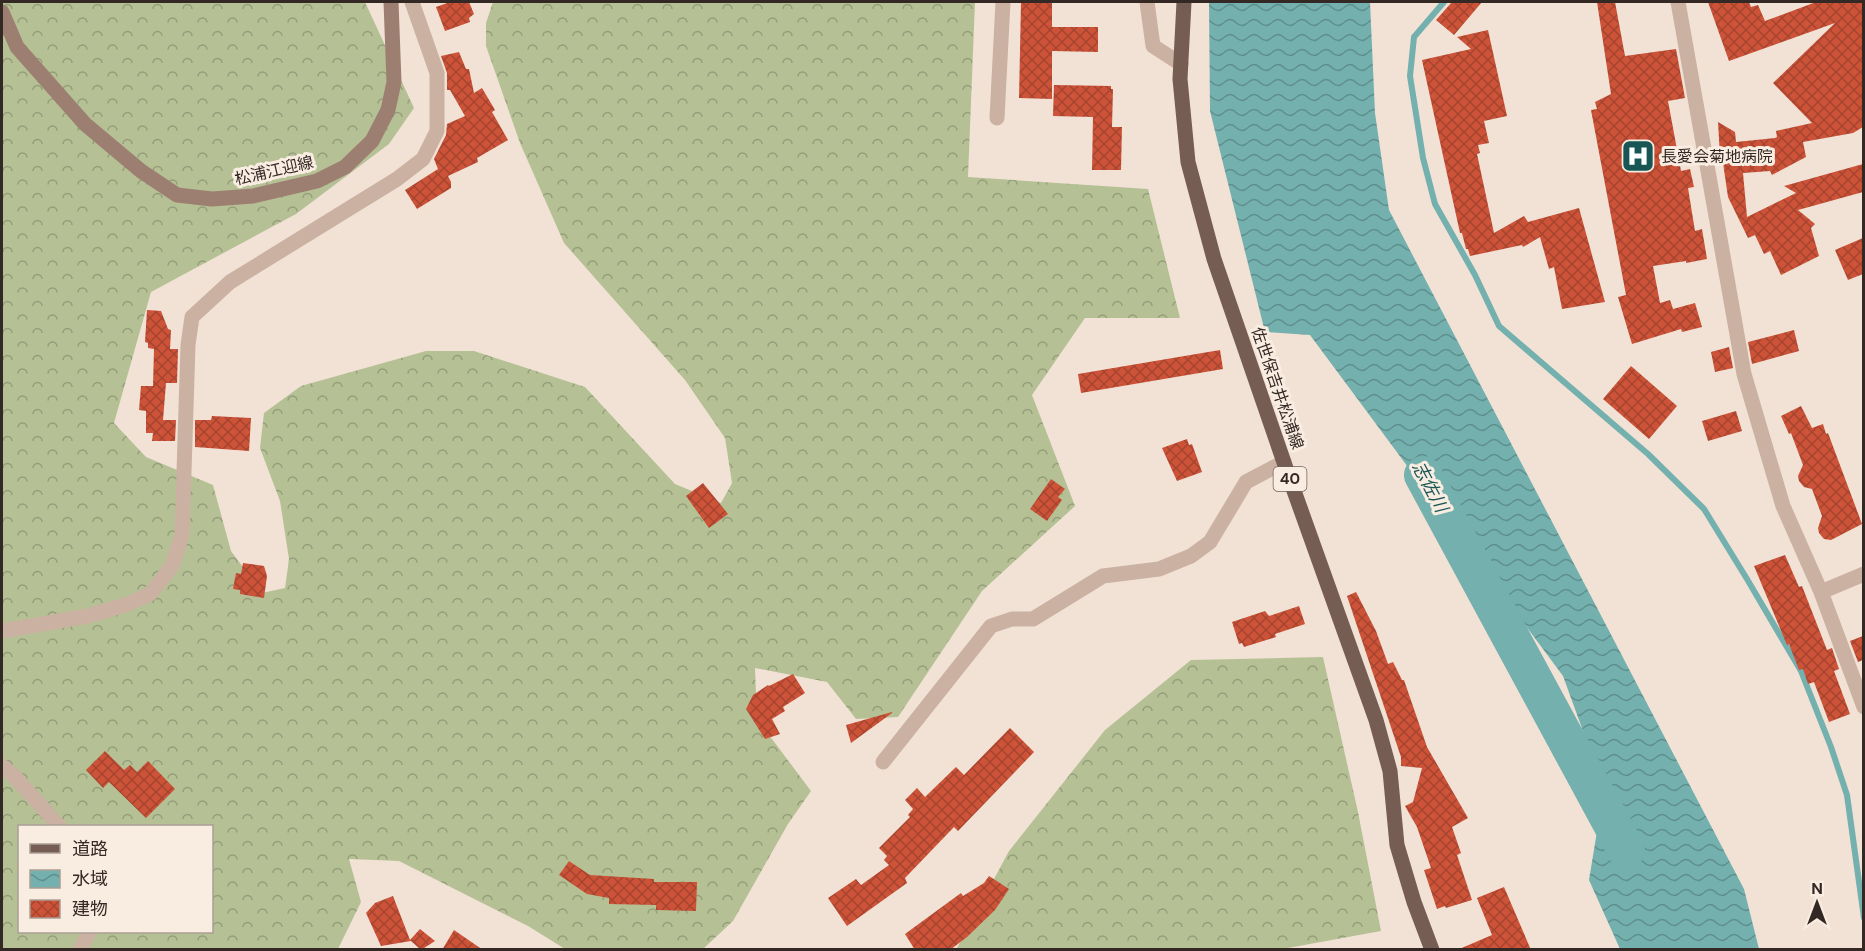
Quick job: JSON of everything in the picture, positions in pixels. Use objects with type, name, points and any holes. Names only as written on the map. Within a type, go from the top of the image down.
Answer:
[{"type":"main road","name":"松浦江迎線","points":[[2,12],[17,47],[85,124],[141,171],[177,195],[212,200],[253,196],[317,182],[345,167],[372,141],[388,110],[394,82],[391,2]]},
{"type":"main road","name":"佐世保吉井松浦線","points":[[1184,2],[1180,80],[1188,162],[1214,259],[1376,720],[1390,771],[1397,845],[1413,902],[1432,950]]},
{"type":"street","points":[[2,631],[88,616],[128,604],[150,594],[172,566],[182,535],[188,345],[192,317],[230,282],[397,179],[423,159],[437,131],[437,73],[412,2]]},
{"type":"street","points":[[997,118],[1003,2]]},
{"type":"street","points":[[1147,2],[1153,46],[1181,64]]},
{"type":"street","points":[[1678,2],[1744,374],[1784,506],[1821,592],[1863,707]]},
{"type":"street","points":[[883,762],[991,626],[1012,620],[1033,620],[1103,576],[1160,569],[1191,556],[1210,542],[1246,482],[1284,462]]},
{"type":"street","points":[[1821,592],[1863,574]]},
{"type":"street","points":[[2,766],[15,777],[58,825]]},
{"type":"street","points":[[80,950],[88,933]]},
{"type":"green space","points":[[2,2],[365,2],[414,108],[389,144],[296,214],[151,292],[114,423],[146,457],[213,485],[231,551],[262,593],[285,588],[289,559],[280,501],[260,448],[264,413],[301,386],[426,351],[474,351],[585,387],[675,484],[721,503],[732,483],[725,438],[685,380],[564,243],[520,143],[486,46],[486,23],[493,2],[975,2],[968,177],[1148,189],[1180,318],[1085,318],[1032,395],[1075,506],[982,591],[898,717],[856,719],[827,682],[755,668],[757,719],[811,791],[788,824],[733,921],[703,949],[565,949],[528,926],[399,861],[349,859],[361,902],[338,949],[2,950]]},
{"type":"green space","points":[[1323,657],[1358,812],[1381,931],[1277,950],[954,950],[1009,851],[1105,730],[1191,660]]},
{"type":"water","points":[[1209,2],[1370,2],[1375,113],[1389,210],[1744,889],[1759,949],[1620,949],[1589,880],[1604,789],[1563,676],[1310,335],[1265,332],[1210,111]]},
{"type":"building","points":[[450,2],[469,2],[474,14],[469,18],[470,22],[445,31],[436,7]]},
{"type":"building","points":[[1021,2],[1052,3],[1052,27],[1098,27],[1098,52],[1052,51],[1052,99],[1019,98]]},
{"type":"building","points":[[1452,2],[1482,2],[1454,35],[1436,20]]},
{"type":"building","points":[[1597,2],[1615,2],[1625,56],[1676,49],[1685,98],[1668,101],[1681,171],[1690,169],[1694,187],[1688,188],[1695,231],[1702,229],[1707,259],[1653,266],[1660,303],[1670,300],[1673,309],[1695,303],[1702,327],[1682,332],[1681,329],[1632,344],[1618,297],[1626,295],[1591,110],[1597,109],[1595,102],[1611,94]]},
{"type":"building","points":[[1708,2],[1749,2],[1751,7],[1758,5],[1765,21],[1816,2],[1863,2],[1863,127],[1853,133],[1803,142],[1806,157],[1772,175],[1770,171],[1743,173],[1747,217],[1796,193],[1784,186],[1863,164],[1863,192],[1798,210],[1815,224],[1811,228],[1819,256],[1781,275],[1770,251],[1764,254],[1755,235],[1748,238],[1728,197],[1722,156],[1720,156],[1718,122],[1735,132],[1736,142],[1775,138],[1777,137],[1776,131],[1812,123],[1773,83],[1835,23],[1729,61]]},
{"type":"building","points":[[1488,30],[1507,116],[1484,121],[1489,143],[1478,145],[1480,153],[1477,154],[1494,233],[1524,216],[1528,222],[1579,208],[1605,302],[1562,309],[1554,267],[1549,269],[1540,237],[1523,247],[1522,245],[1470,256],[1466,249],[1462,233],[1460,233],[1422,60],[1471,49],[1457,37]]},
{"type":"building","points":[[459,52],[466,69],[469,69],[474,93],[482,88],[508,140],[477,158],[478,162],[448,176],[451,188],[417,209],[405,190],[438,169],[434,159],[446,135],[447,124],[465,116],[450,90],[447,90],[447,73],[441,56]]},
{"type":"building","points":[[1054,85],[1111,86],[1113,89],[1112,127],[1122,127],[1121,170],[1092,170],[1093,117],[1053,116]]},
{"type":"building","points":[[1863,238],[1863,274],[1848,280],[1835,250]]},
{"type":"building","points":[[147,310],[161,311],[168,329],[171,330],[170,349],[178,349],[177,383],[166,383],[163,420],[176,420],[175,441],[152,441],[153,433],[146,433],[146,411],[139,410],[141,386],[153,386],[154,349],[148,348],[148,343],[145,342]]},
{"type":"building","points":[[1794,330],[1799,351],[1752,364],[1748,342]]},
{"type":"building","points":[[1729,347],[1733,368],[1715,372],[1711,352]]},
{"type":"building","points":[[1220,350],[1223,369],[1081,393],[1078,374]]},
{"type":"building","points":[[1631,366],[1677,406],[1649,439],[1603,399]]},
{"type":"building","points":[[1801,406],[1812,428],[1823,424],[1826,434],[1828,433],[1862,524],[1831,540],[1824,539],[1819,533],[1818,528],[1822,516],[1812,489],[1804,487],[1799,481],[1798,476],[1803,465],[1791,433],[1789,434],[1781,416]]},
{"type":"building","points":[[1736,411],[1742,431],[1708,441],[1702,421]]},
{"type":"building","points":[[212,416],[251,418],[249,451],[195,447],[195,420],[211,420]]},
{"type":"building","points":[[1187,439],[1189,445],[1192,444],[1202,472],[1177,481],[1162,448]]},
{"type":"building","points":[[1051,479],[1065,489],[1058,497],[1062,500],[1047,521],[1030,509]]},
{"type":"building","points":[[703,483],[728,514],[709,528],[686,496]]},
{"type":"building","points":[[1785,555],[1799,587],[1802,586],[1827,650],[1832,648],[1839,669],[1834,671],[1850,714],[1829,722],[1814,682],[1808,684],[1803,669],[1799,670],[1754,566]]},
{"type":"building","points":[[243,563],[264,566],[267,576],[264,598],[240,594],[240,590],[233,589],[236,573],[241,574]]},
{"type":"building","points":[[1356,592],[1376,631],[1388,664],[1393,662],[1404,680],[1427,747],[1468,818],[1452,827],[1461,853],[1457,855],[1472,900],[1437,909],[1424,870],[1431,868],[1417,827],[1405,806],[1413,802],[1422,768],[1401,766],[1401,757],[1347,596]]},
{"type":"building","points":[[1299,606],[1305,624],[1275,634],[1276,637],[1244,647],[1242,643],[1239,644],[1232,622],[1265,611],[1269,616]]},
{"type":"building","points":[[1863,636],[1863,660],[1858,662],[1850,641]]},
{"type":"building","points":[[793,674],[805,693],[783,707],[785,711],[772,719],[780,734],[765,739],[746,709],[753,695],[768,685]]},
{"type":"building","points":[[892,713],[851,743],[846,725]]},
{"type":"building","points":[[1010,728],[1034,752],[958,831],[954,827],[905,878],[907,883],[847,926],[828,898],[856,879],[861,885],[889,865],[884,860],[887,856],[879,848],[910,817],[908,815],[913,809],[905,800],[917,788],[925,797],[956,767],[964,775]]},
{"type":"building","points":[[105,751],[124,770],[130,765],[137,772],[148,761],[175,789],[146,818],[109,782],[103,788],[86,770]]},
{"type":"building","points":[[569,861],[590,875],[654,879],[654,882],[697,882],[696,911],[656,910],[656,905],[609,904],[609,898],[587,894],[559,875]]},
{"type":"building","points":[[989,876],[1009,889],[995,910],[950,950],[915,950],[905,934],[961,893],[963,896],[984,883]]},
{"type":"building","points":[[1504,887],[1531,950],[1457,950],[1492,935],[1477,898]]},
{"type":"building","points":[[393,896],[410,940],[420,929],[435,941],[421,950],[411,941],[381,946],[366,913],[375,903]]},
{"type":"building","points":[[454,930],[483,950],[442,950]]},
{"type":"waterway","points":[[1444,2],[1414,37],[1410,76],[1423,158],[1435,204],[1475,275],[1499,326],[1648,454],[1704,509],[1747,579],[1801,671],[1831,747],[1847,795],[1864,918]]},
{"type":"waterway","name":"志佐川","points":[[1423,475],[1626,850]]},
{"type":"place","name":"長愛会菊地病院","points":[[1638,156]]}]
